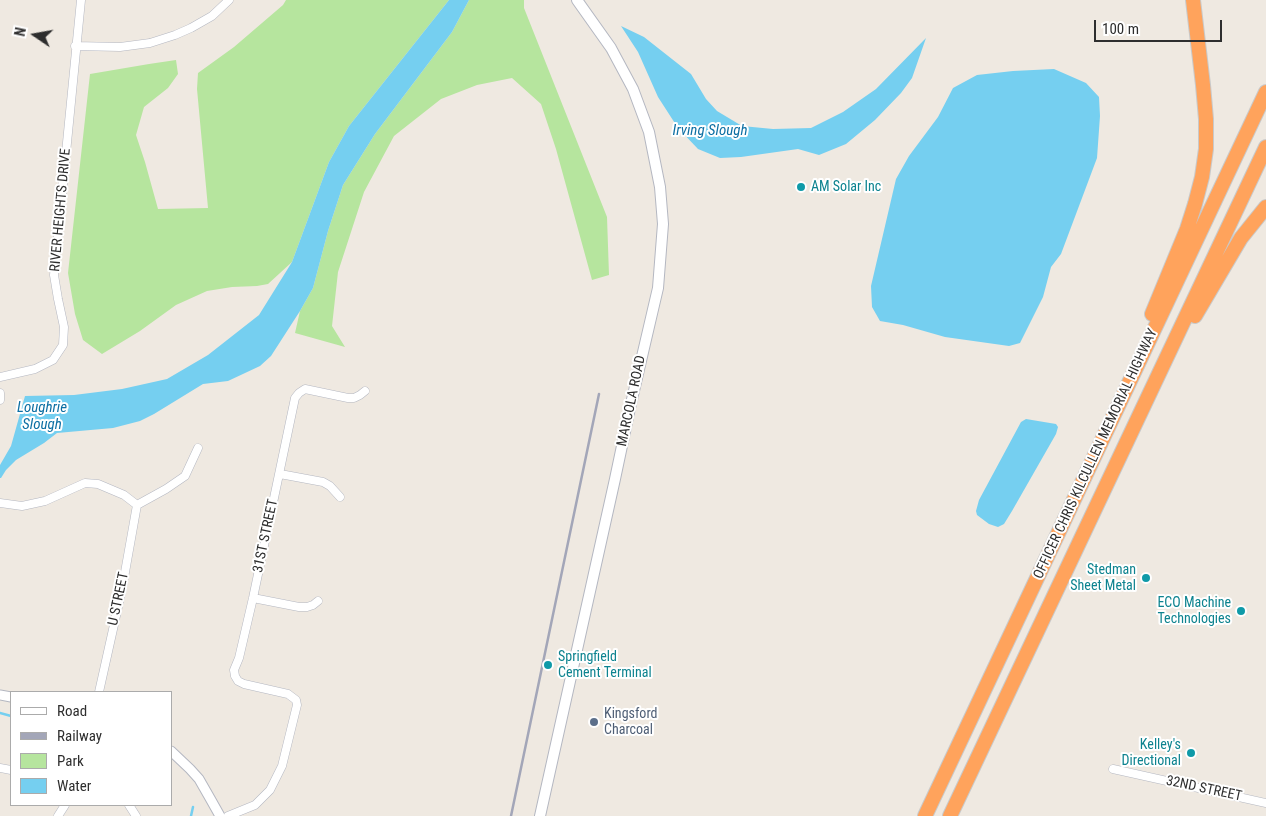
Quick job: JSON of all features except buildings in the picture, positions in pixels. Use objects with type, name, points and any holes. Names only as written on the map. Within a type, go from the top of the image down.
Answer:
[{"type":"highway","points":[[1113,417],[1186,229],[1202,177],[1206,150],[1206,119],[1204,85],[1193,0]]},
{"type":"highway","name":"OFFICER CHRIS KILCULLEN MEMORIAL HIGHWAY","points":[[925,816],[1266,92]]},
{"type":"highway","name":"OFFICER CHRIS KILCULLEN MEMORIAL HIGHWAY","points":[[950,816],[1266,147]]},
{"type":"highway","points":[[1148,397],[1240,238],[1266,207]]},
{"type":"main road","name":"MARCOLA ROAD","points":[[540,816],[658,288],[664,224],[660,187],[649,132],[633,89],[611,48],[577,0]]},
{"type":"street","name":"RIVER HEIGHTS DRIVE","points":[[0,377],[35,370],[53,360],[63,345],[64,327],[54,275],[81,0]]},
{"type":"street","points":[[76,46],[120,47],[167,38],[191,28],[212,16],[229,0]]},
{"type":"street","name":"31ST STREET","points":[[228,816],[255,805],[270,790],[282,766],[297,705],[296,700],[288,694],[238,681],[234,670],[239,658],[253,598],[295,398],[298,393],[305,389],[348,398],[354,398],[365,390]]},
{"type":"street","points":[[0,393],[0,400]]},
{"type":"street","points":[[0,503],[22,506],[45,501],[85,483],[98,484],[109,488],[124,495],[137,505],[185,476],[198,448]]},
{"type":"street","points":[[280,474],[323,482],[330,486],[340,497]]},
{"type":"street","name":"U STREET","points":[[99,691],[122,589],[137,505]]},
{"type":"street","points":[[253,598],[299,607],[307,607],[318,601]]},
{"type":"street","points":[[172,752],[199,779],[220,816]]},
{"type":"street","name":"32ND STREET","points":[[1113,769],[1266,803]]},
{"type":"green space","points":[[286,0],[449,0],[349,126],[329,162],[292,262],[268,284],[207,291],[176,305],[140,331],[102,354],[83,340],[75,314],[68,273],[90,74],[176,60],[178,74],[168,88],[144,107],[136,135],[158,209],[208,208],[197,89],[198,73],[234,47],[283,5]]},
{"type":"green space","points":[[469,0],[524,0],[524,8],[607,217],[609,275],[592,280],[556,149],[541,104],[512,78],[477,85],[441,99],[394,136],[364,192],[338,272],[332,326],[345,347],[295,333],[300,311],[313,288],[328,231],[343,185],[375,134],[452,32]]},
{"type":"water","name":"Loughrie Slough","points":[[449,0],[469,0],[452,32],[375,134],[343,185],[328,231],[313,288],[271,356],[260,366],[228,381],[203,384],[140,421],[113,428],[57,433],[16,460],[0,478],[0,465],[11,446],[25,396],[74,395],[122,389],[167,379],[208,355],[259,315],[292,262],[329,162],[349,126]]},
{"type":"water","name":"Irving Slough","points":[[621,26],[644,37],[691,74],[706,99],[717,111],[742,126],[773,129],[811,128],[843,112],[876,89],[926,38],[912,78],[901,93],[875,120],[846,144],[819,155],[798,149],[720,158],[698,149],[678,128],[658,97],[638,52]]},
{"type":"water","points":[[1054,69],[1086,83],[1099,97],[1100,116],[1097,158],[1061,254],[1051,267],[1043,297],[1020,343],[1009,346],[945,337],[903,325],[880,321],[872,307],[871,286],[896,179],[909,156],[938,117],[953,88],[977,75]]},
{"type":"water","points":[[1026,419],[1056,424],[1058,427],[1056,434],[1012,511],[1004,524],[998,527],[989,524],[977,515],[976,511],[979,500],[1021,422]]},
{"type":"waterway","points":[[0,713],[10,716]]},
{"type":"waterway","name":"Irving Slough","points":[[191,816],[193,807]]},
{"type":"railway","points":[[511,816],[599,394]]},
{"type":"place","name":"AM Solar Inc","points":[[801,187]]},
{"type":"place","name":"Stedman Sheet Metal","points":[[1146,578]]},
{"type":"place","name":"ECO Machine Technologies","points":[[1241,611]]},
{"type":"place","name":"Springfield Cement Terminal","points":[[548,665]]},
{"type":"place","name":"Kingsford Charcoal","points":[[594,722]]},
{"type":"place","name":"Kelley's Directional","points":[[1191,753]]}]
